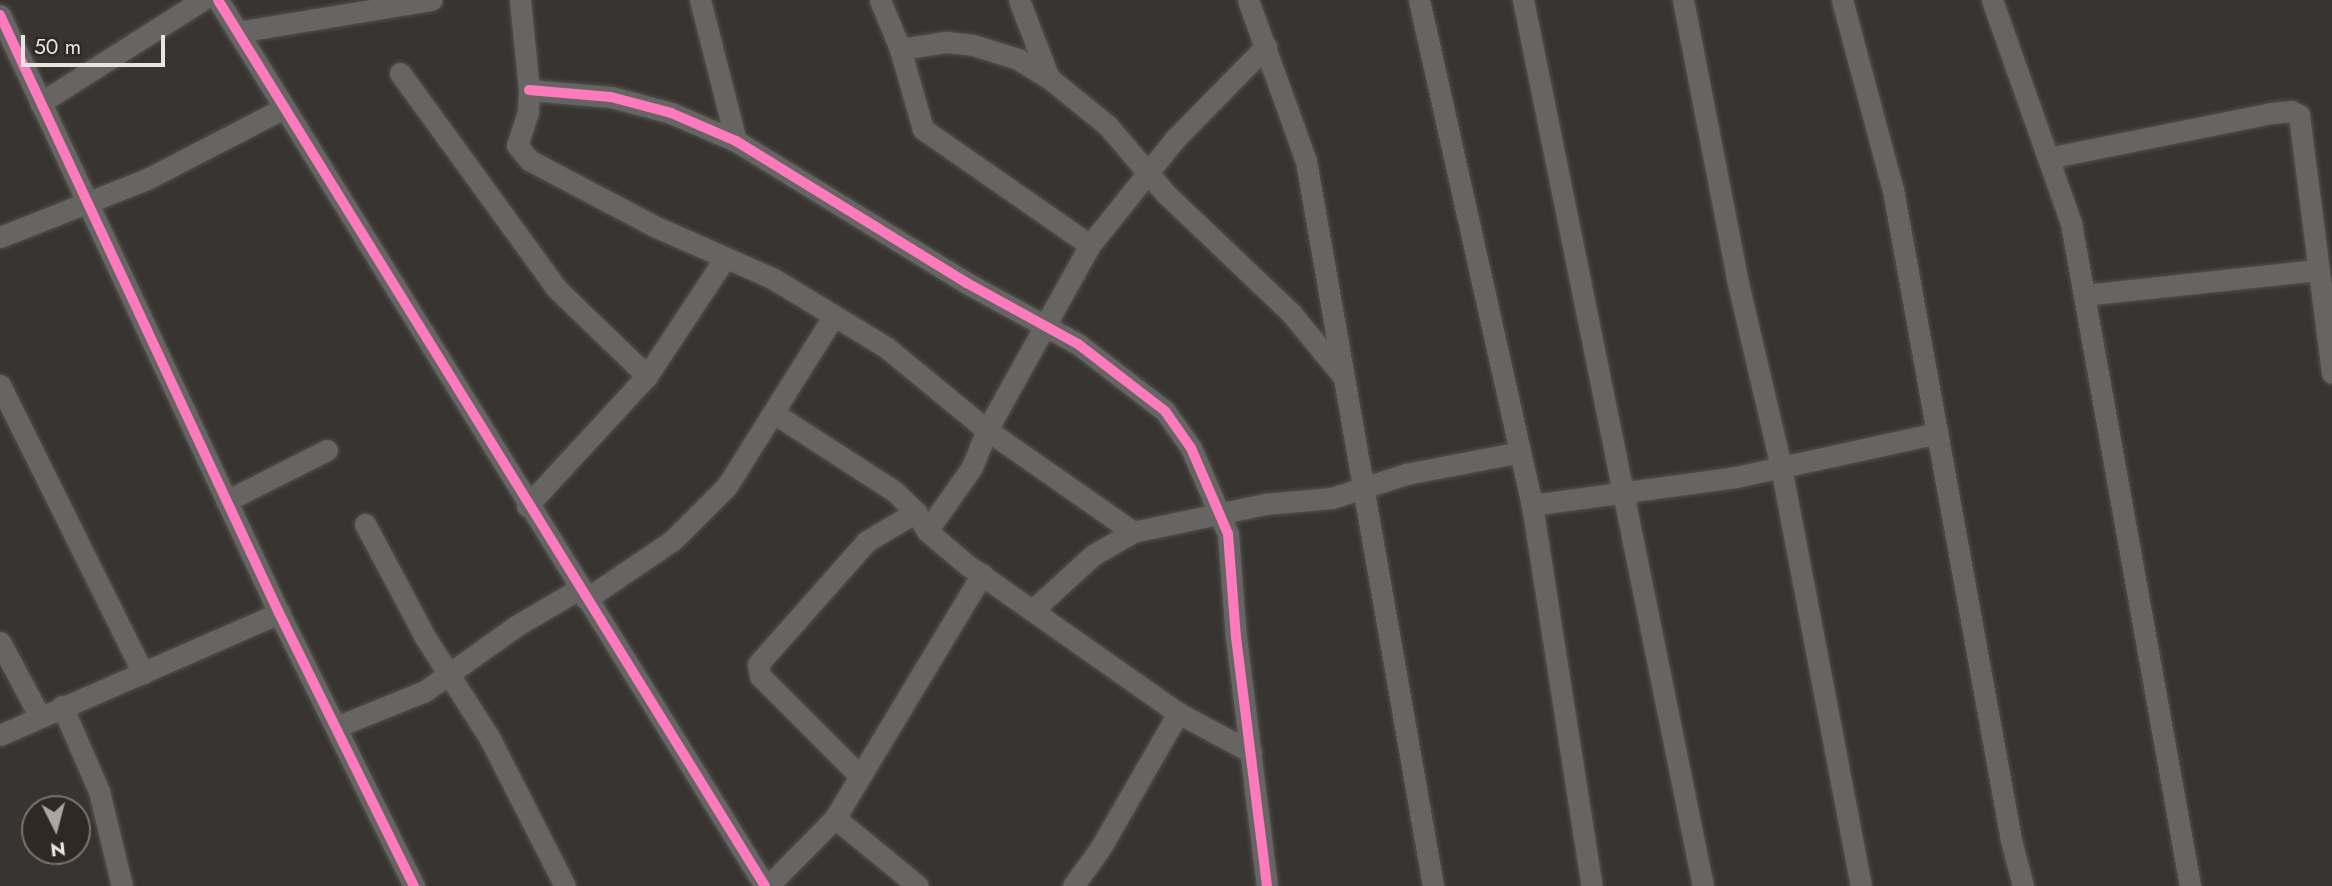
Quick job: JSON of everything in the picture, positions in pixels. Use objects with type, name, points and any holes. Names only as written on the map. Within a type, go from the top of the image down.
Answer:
[{"type":"street","points":[[40,103],[202,0]]},
{"type":"street","points":[[218,0],[282,109],[527,506],[766,886],[835,818],[982,574]]},
{"type":"street","points":[[238,32],[431,0]]},
{"type":"street","points":[[520,0],[529,90],[517,145],[530,160],[724,258],[772,278],[887,348],[987,430],[1133,532]]},
{"type":"street","points":[[700,0],[736,141]]},
{"type":"street","points":[[880,0],[900,49],[923,129],[1090,245]]},
{"type":"street","points":[[1019,0],[1049,78]]},
{"type":"street","points":[[1248,0],[1306,161],[1433,886]]},
{"type":"street","points":[[1419,0],[1532,505],[1592,886]]},
{"type":"street","points":[[1523,0],[1620,492],[1703,886]]},
{"type":"street","points":[[1683,0],[1737,279],[1781,467],[1861,886]]},
{"type":"street","points":[[1842,0],[1893,190],[2023,886]]},
{"type":"street","points":[[1992,0],[2071,223],[2190,886]]},
{"type":"street","points":[[3,29],[279,613],[414,886]]},
{"type":"street","points":[[900,49],[946,42],[973,45],[1018,59],[1049,78],[1108,126],[1147,173],[1291,313],[1343,376]]},
{"type":"street","points":[[927,531],[972,467],[987,430],[1048,325],[1090,245],[1147,173],[1266,46]]},
{"type":"street","points":[[400,73],[556,288],[647,376]]},
{"type":"street","points":[[529,90],[611,97],[671,113],[736,141],[975,288],[1048,325],[1113,367],[1165,411],[1191,448],[1222,512],[1228,534],[1236,637],[1267,886]]},
{"type":"street","points":[[0,237],[158,174],[282,109]]},
{"type":"street","points":[[2048,158],[2291,110],[2299,116],[2332,373]]},
{"type":"street","points":[[527,506],[647,376],[724,258]]},
{"type":"street","points":[[2084,295],[2319,270]]},
{"type":"street","points":[[336,727],[425,691],[453,674],[516,626],[582,594],[673,540],[702,513],[775,414],[833,317]]},
{"type":"street","points":[[0,385],[142,673]]},
{"type":"street","points":[[775,414],[894,491],[916,512],[927,531],[982,574],[1178,712],[1251,752]]},
{"type":"street","points":[[1532,505],[1781,467],[1937,433]]},
{"type":"street","points":[[226,501],[327,450]]},
{"type":"street","points":[[1034,609],[1093,555],[1133,532],[1222,512],[1332,498],[1362,485],[1520,452]]},
{"type":"street","points":[[860,776],[760,676],[758,664],[867,541],[916,512]]},
{"type":"street","points":[[365,524],[425,637],[453,674],[565,886]]},
{"type":"street","points":[[0,735],[39,715],[279,613]]},
{"type":"street","points":[[0,642],[39,715]]},
{"type":"street","points":[[62,706],[99,790],[122,886]]},
{"type":"street","points":[[1073,886],[1101,847],[1178,712]]},
{"type":"street","points":[[835,818],[918,886]]},
{"type":"cycle path","points":[[218,0],[765,886]]},
{"type":"cycle path","points":[[0,15],[279,613],[414,886]]},
{"type":"cycle path","points":[[529,90],[611,97],[671,113],[736,141],[967,283],[1078,344],[1165,411],[1191,448],[1228,534],[1236,637],[1267,886]]}]
